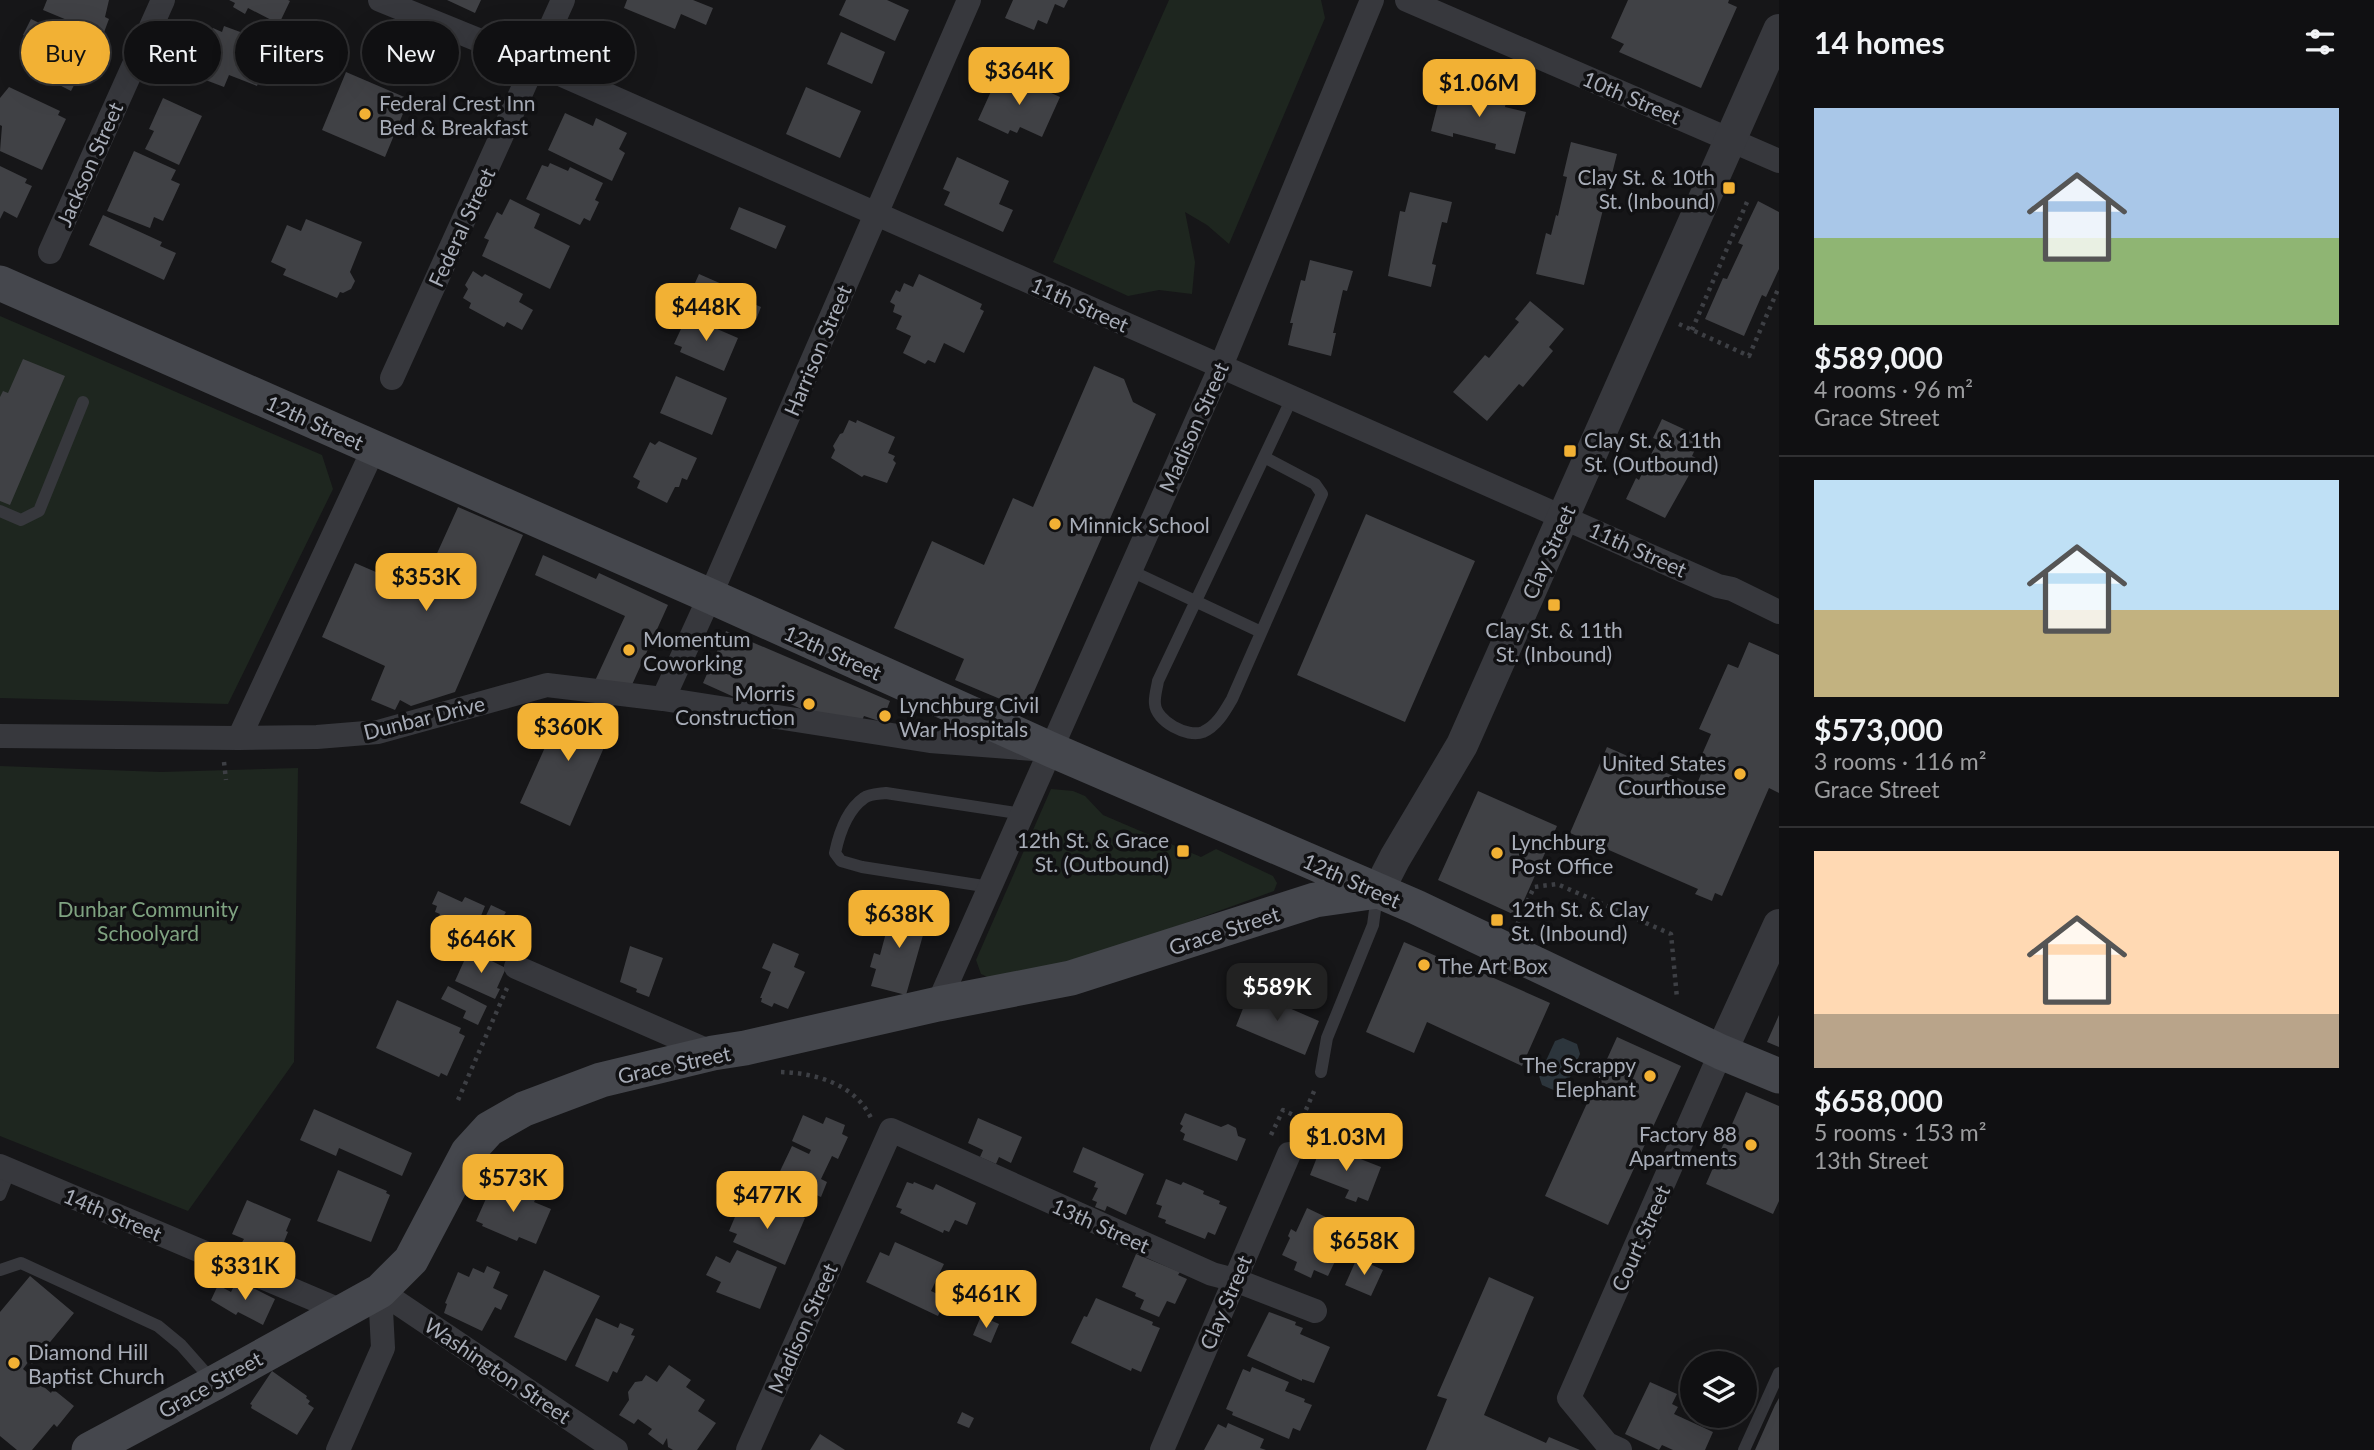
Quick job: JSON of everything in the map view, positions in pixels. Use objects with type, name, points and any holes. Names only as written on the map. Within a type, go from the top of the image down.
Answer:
[{"type":"main road","name":"12th Street","points":[[0,283],[710,596],[1052,751],[1378,891],[1721,1052],[1779,1076]]},
{"type":"main road","name":"Grace Street","points":[[89,1450],[380,1291],[411,1260],[468,1152],[488,1129],[524,1109],[601,1080],[938,1004],[1071,978],[1315,900],[1378,891]]},
{"type":"street","name":"Jackson Street","points":[[50,252],[163,0]]},
{"type":"street","name":"11th Street","points":[[380,0],[473,38]]},
{"type":"street","name":"Federal Street","points":[[554,21],[564,0]]},
{"type":"street","name":"Harrison Street","points":[[663,699],[969,0]]},
{"type":"street","name":"Madison Street","points":[[938,1004],[1221,366],[1372,0]]},
{"type":"street","name":"10th Street","points":[[1407,0],[1779,161]]},
{"type":"street","name":"Clay Street","points":[[1378,891],[1462,745],[1779,30]]},
{"type":"street","name":"Federal Street","points":[[392,378],[525,84]]},
{"type":"street","name":"11th Street","points":[[582,84],[1779,612]]},
{"type":"street","points":[[239,738],[374,448]]},
{"type":"street","name":"Dunbar Drive","points":[[0,736],[239,738],[317,737],[378,732],[547,685],[663,699],[930,741],[1052,751]]},
{"type":"street","name":"Court Street","points":[[1620,1450],[1606,1444],[1569,1398],[1779,925]]},
{"type":"street","points":[[516,967],[713,1053]]},
{"type":"street","name":"Madison Street","points":[[748,1450],[882,1126]]},
{"type":"street","name":"13th Street","points":[[882,1126],[1212,1274],[1235,1280],[1315,1311]]},
{"type":"street","name":"Clay Street","points":[[1161,1450],[1235,1280],[1298,1154]]},
{"type":"street","name":"14th Street","points":[[5,1168],[342,1311]]},
{"type":"street","points":[[338,1450],[383,1348],[380,1291]]},
{"type":"street","name":"Washington Street","points":[[380,1291],[616,1450]]},
{"type":"lane","points":[[1264,457],[1315,484],[1322,494],[1232,699],[1219,721],[1203,732],[1188,734],[1161,718],[1154,705],[1158,681],[1196,601],[1264,457],[1292,398]]},
{"type":"lane","points":[[0,511],[21,520],[38,511],[83,402]]},
{"type":"lane","points":[[1129,570],[1261,632]]},
{"type":"lane","points":[[990,887],[862,867],[841,861],[835,853],[838,838],[852,810],[866,796],[886,793],[1023,814]]},
{"type":"lane","name":"Clay Street","points":[[1320,1077],[1327,1038],[1373,925],[1378,891]]},
{"type":"lane","points":[[0,1195],[5,1168]]},
{"type":"lane","points":[[0,1270],[21,1263],[158,1326],[181,1345],[214,1383]]},
{"type":"lane","points":[[1744,1450],[1779,1373]]},
{"type":"path","points":[[1692,330],[1747,202]]},
{"type":"path","points":[[1675,322],[1749,356],[1779,288]]},
{"type":"path","points":[[223,762],[226,780]]},
{"type":"path","points":[[1517,925],[1534,887],[1557,884],[1671,934],[1677,998]]},
{"type":"path","points":[[458,1100],[505,992]]},
{"type":"path","points":[[778,1072],[821,1077],[846,1091],[882,1126]]},
{"type":"path","points":[[1301,1119],[1320,1077]]},
{"type":"path","points":[[1270,1137],[1283,1110],[1321,1128],[1298,1154]]},
{"type":"green space","points":[[1169,0],[1321,0],[1325,18],[1229,244],[1207,225],[1185,212],[1195,262],[1192,294],[1159,290],[1128,296],[1053,262]]},
{"type":"green space","points":[[0,316],[322,455],[333,489],[228,704],[0,698]]},
{"type":"green space","name":"Dunbar Community Schoolyard","points":[[0,766],[161,772],[298,768],[294,1062],[188,1211],[0,1136]]},
{"type":"green space","points":[[1051,789],[1073,791],[1085,796],[1103,815],[1201,857],[1216,849],[1273,876],[1277,883],[1274,891],[1122,946],[996,981],[981,974],[976,960]]},
{"type":"shaded area","points":[[1563,1038],[1577,1044],[1580,1054],[1565,1089],[1558,1092],[1542,1085],[1539,1076],[1555,1041]]},
{"type":"building","points":[[47,0],[109,0],[105,17],[108,21],[69,21],[43,10]]},
{"type":"building","points":[[229,0],[290,1],[280,21],[273,21],[248,8],[245,14],[233,7],[235,3]]},
{"type":"building","points":[[447,0],[481,0],[475,13]]},
{"type":"building","points":[[627,0],[693,0],[713,8],[706,25],[681,14],[675,29],[624,8]]},
{"type":"building","points":[[846,0],[887,0],[909,10],[895,41],[839,15]]},
{"type":"building","points":[[1013,0],[1068,0],[1064,8],[1055,4],[1047,24],[1038,20],[1034,30],[1005,18]]},
{"type":"building","points":[[1628,0],[1729,0],[1728,3],[1737,7],[1701,88],[1619,52],[1624,44],[1611,38]]},
{"type":"building","points":[[224,26],[235,30],[235,77],[229,75],[224,87],[216,84],[221,84]]},
{"type":"building","points":[[841,32],[885,52],[872,84],[827,64]]},
{"type":"building","name":"Federal Crest Inn Bed & Breakfast","points":[[348,73],[362,79],[362,84],[374,84],[409,99],[385,157],[322,130],[341,84],[348,84]]},
{"type":"building","points":[[998,76],[1015,84],[1018,78],[1060,97],[1042,137],[1020,127],[1017,133],[1010,130],[1008,134],[978,120]]},
{"type":"building","points":[[57,84],[75,84],[71,91]]},
{"type":"building","points":[[9,87],[60,111],[58,115],[66,119],[42,170],[0,151],[0,98]]},
{"type":"building","points":[[806,87],[861,111],[840,158],[786,134]]},
{"type":"building","points":[[1442,88],[1506,102],[1505,107],[1526,112],[1515,154],[1495,149],[1496,144],[1453,133],[1453,137],[1431,131]]},
{"type":"building","points":[[163,98],[202,116],[179,165],[145,149],[154,131],[149,129]]},
{"type":"building","points":[[565,113],[593,126],[596,118],[627,133],[619,149],[625,153],[612,181],[548,150]]},
{"type":"building","points":[[1571,142],[1617,154],[1584,285],[1536,274],[1546,233],[1551,235],[1556,215],[1558,216],[1567,177],[1563,176]]},
{"type":"building","points":[[134,151],[176,170],[171,180],[180,184],[163,221],[154,217],[150,228],[107,211]]},
{"type":"building","points":[[957,157],[1009,181],[999,204],[1013,210],[1003,232],[944,205],[950,192],[943,189]]},
{"type":"building","points":[[550,163],[568,171],[570,167],[603,183],[595,200],[599,202],[590,221],[584,218],[580,225],[526,199],[542,165],[548,167]]},
{"type":"building","points":[[0,166],[27,179],[25,183],[32,186],[17,218],[4,211],[0,219]]},
{"type":"building","points":[[1410,192],[1452,202],[1447,223],[1442,222],[1432,264],[1436,265],[1431,287],[1388,276],[1400,211],[1405,212]]},
{"type":"building","points":[[510,199],[540,214],[534,228],[570,246],[550,289],[482,256],[489,240],[484,238],[497,212],[502,215]]},
{"type":"building","points":[[1758,201],[1779,212],[1779,269],[1766,297],[1762,295],[1744,336],[1705,319],[1723,278],[1727,279],[1743,245],[1738,243]]},
{"type":"building","points":[[739,207],[786,226],[776,249],[730,229]]},
{"type":"building","points":[[103,215],[162,242],[160,246],[176,253],[164,280],[89,245]]},
{"type":"building","points":[[306,219],[362,242],[350,272],[355,281],[351,289],[340,292],[337,298],[283,275],[286,269],[271,262],[287,225],[301,231]]},
{"type":"building","points":[[1310,260],[1353,271],[1347,291],[1343,290],[1333,333],[1336,333],[1331,356],[1288,345],[1293,323],[1290,323],[1301,280],[1305,281]]},
{"type":"building","points":[[473,271],[482,277],[485,274],[523,294],[519,302],[533,310],[522,330],[507,322],[504,327],[469,308],[471,303],[463,298],[468,289],[465,285]]},
{"type":"building","points":[[699,274],[749,296],[747,301],[761,307],[756,320],[747,316],[742,329],[699,311],[702,305],[688,299]]},
{"type":"building","points":[[919,274],[982,304],[980,309],[984,311],[964,353],[944,343],[935,363],[928,360],[925,364],[903,353],[911,336],[896,329],[902,316],[893,312],[895,305],[890,302],[896,290],[900,292],[904,283],[913,287]]},
{"type":"building","points":[[1530,301],[1564,329],[1549,347],[1553,351],[1523,387],[1519,384],[1487,421],[1453,392],[1485,355],[1489,358],[1519,322],[1515,319]]},
{"type":"building","points":[[687,316],[738,338],[724,371],[680,352],[682,347],[674,344]]},
{"type":"building","points":[[23,359],[65,376],[10,505],[0,501],[0,397],[3,391],[8,393]]},
{"type":"building","name":"Minnick School","points":[[1094,366],[1124,379],[1133,402],[1156,414],[1026,710],[955,680],[964,659],[894,628],[932,541],[984,565],[1013,498],[1033,507]]},
{"type":"building","points":[[676,376],[727,398],[712,435],[660,413]]},
{"type":"building","points":[[1662,419],[1701,437],[1692,456],[1696,458],[1688,477],[1665,518],[1626,499],[1636,478],[1639,480],[1658,440],[1653,438]]},
{"type":"building","points":[[849,420],[856,423],[857,420],[895,437],[888,453],[895,456],[893,460],[896,463],[887,483],[864,475],[862,477],[831,458],[835,450],[833,446]]},
{"type":"building","points":[[659,441],[697,458],[687,480],[682,478],[667,503],[637,488],[640,481],[633,477],[650,442],[655,445]]},
{"type":"building","points":[[458,507],[523,535],[455,692],[411,706],[400,700],[395,710],[371,700],[385,666],[322,637],[355,563],[420,591]]},
{"type":"building","points":[[1366,514],[1475,561],[1405,722],[1297,675]]},
{"type":"building","name":"Momentum Coworking","points":[[543,555],[596,579],[599,573],[668,605],[631,687],[594,683],[625,616],[535,575]]},
{"type":"building","points":[[726,631],[890,701],[882,722],[864,716],[860,725],[831,722],[761,691],[754,706],[703,683]]},
{"type":"building","name":"United States Courthouse","points":[[1749,642],[1779,655],[1779,793],[1769,788],[1722,896],[1715,893],[1712,901],[1695,894],[1698,889],[1570,833],[1607,747],[1696,786],[1706,762],[1700,759],[1711,734],[1699,729],[1728,664],[1738,668]]},
{"type":"building","points":[[564,705],[618,715],[570,826],[520,803]]},
{"type":"building","name":"Lynchburg Post Office","points":[[1478,791],[1557,826],[1517,916],[1438,880]]},
{"type":"building","points":[[438,891],[462,902],[465,897],[485,906],[474,933],[437,920],[440,914],[435,912],[437,906],[432,904]]},
{"type":"building","points":[[894,903],[929,914],[906,995],[871,986],[876,969],[870,967],[874,953],[880,955]]},
{"type":"building","points":[[491,905],[506,912],[503,917],[522,926],[510,953],[483,941],[489,927],[482,924]]},
{"type":"building","points":[[1404,942],[1452,963],[1453,960],[1550,1003],[1522,1066],[1427,1022],[1414,1053],[1366,1032]]},
{"type":"building","points":[[773,943],[799,954],[794,967],[805,972],[788,1009],[774,1003],[772,1007],[761,1002],[760,998],[771,972],[762,968]]},
{"type":"building","points":[[630,946],[663,958],[649,997],[620,982]]},
{"type":"building","points":[[469,950],[506,968],[495,999],[455,981]]},
{"type":"building","points":[[448,986],[487,1006],[478,1025],[463,1018],[466,1011],[441,999]]},
{"type":"building","points":[[1250,991],[1319,1021],[1305,1055],[1236,1026]]},
{"type":"building","points":[[397,1000],[461,1028],[459,1033],[465,1036],[447,1076],[441,1073],[439,1077],[376,1048]]},
{"type":"building","points":[[1779,1015],[1779,1047],[1767,1042]]},
{"type":"building","points":[[1617,1037],[1681,1066],[1608,1225],[1545,1196]]},
{"type":"building","name":"Factory 88 Apartments","points":[[1746,1092],[1779,1106],[1779,1201],[1773,1214],[1706,1184]]},
{"type":"building","points":[[314,1109],[412,1153],[402,1176],[339,1148],[336,1156],[300,1140]]},
{"type":"building","points":[[1185,1113],[1221,1127],[1228,1124],[1236,1128],[1238,1136],[1246,1139],[1237,1161],[1183,1140],[1185,1134],[1180,1131],[1183,1126],[1180,1124]]},
{"type":"building","points":[[803,1115],[823,1124],[826,1117],[845,1125],[842,1134],[848,1137],[838,1159],[832,1156],[821,1179],[827,1182],[821,1197],[814,1194],[808,1207],[771,1190],[792,1146],[809,1154],[811,1150],[792,1141]]},
{"type":"building","points":[[978,1118],[1022,1137],[1011,1163],[999,1157],[996,1164],[980,1157],[983,1150],[968,1143]]},
{"type":"building","points":[[1327,1146],[1381,1167],[1368,1201],[1358,1197],[1356,1202],[1345,1198],[1349,1190],[1310,1175],[1321,1147],[1326,1149]]},
{"type":"building","points":[[1083,1147],[1144,1174],[1126,1215],[1107,1206],[1105,1211],[1095,1207],[1097,1202],[1092,1200],[1098,1188],[1094,1187],[1096,1182],[1073,1172]]},
{"type":"building","points":[[338,1170],[387,1191],[390,1195],[371,1242],[317,1221]]},
{"type":"building","points":[[1166,1179],[1181,1185],[1183,1182],[1204,1191],[1203,1194],[1227,1207],[1215,1235],[1208,1232],[1205,1239],[1165,1223],[1166,1220],[1158,1217],[1162,1206],[1156,1204]]},
{"type":"building","points":[[501,1182],[536,1198],[534,1202],[551,1209],[536,1244],[519,1237],[517,1241],[476,1221],[493,1183],[500,1186]]},
{"type":"building","points":[[907,1182],[933,1190],[936,1184],[976,1203],[967,1225],[955,1220],[949,1232],[944,1230],[943,1233],[900,1213],[902,1209],[896,1207]]},
{"type":"building","points":[[247,1200],[291,1219],[279,1254],[267,1249],[265,1254],[241,1244],[244,1239],[232,1234]]},
{"type":"building","points":[[765,1201],[805,1218],[785,1265],[733,1242],[737,1234],[729,1231],[740,1205],[760,1213]]},
{"type":"building","points":[[1307,1208],[1332,1220],[1322,1242],[1340,1251],[1328,1276],[1314,1270],[1311,1278],[1294,1270],[1297,1262],[1282,1255],[1291,1229],[1296,1232]]},
{"type":"building","points":[[895,1242],[944,1264],[931,1291],[946,1298],[938,1316],[866,1282],[880,1252],[889,1256]]},
{"type":"building","points":[[737,1250],[777,1267],[760,1309],[716,1292],[721,1282],[706,1275],[716,1256],[730,1263]]},
{"type":"building","points":[[1136,1254],[1180,1272],[1178,1275],[1187,1279],[1175,1304],[1167,1301],[1159,1317],[1140,1309],[1144,1300],[1122,1287]]},
{"type":"building","points":[[1357,1258],[1383,1270],[1371,1296],[1345,1285]]},
{"type":"building","points":[[487,1266],[500,1272],[493,1288],[508,1295],[501,1310],[495,1307],[482,1331],[444,1313],[445,1303],[458,1272],[469,1277],[473,1268],[484,1273]]},
{"type":"building","points":[[544,1270],[600,1296],[566,1361],[514,1337]]},
{"type":"building","name":"Diamond Hill Baptist Church","points":[[30,1276],[74,1313],[32,1364],[29,1361],[23,1369],[51,1393],[53,1389],[74,1406],[57,1427],[54,1424],[32,1450],[17,1450],[0,1436],[0,1312]]},
{"type":"building","points":[[1489,1277],[1534,1297],[1484,1415],[1546,1443],[1549,1437],[1580,1450],[1426,1450],[1447,1399],[1437,1396]]},
{"type":"building","points":[[237,1280],[275,1299],[263,1325],[238,1312],[236,1315],[211,1300],[218,1285],[231,1292]]},
{"type":"building","points":[[1096,1298],[1153,1322],[1152,1325],[1160,1328],[1141,1372],[1132,1368],[1131,1371],[1071,1343]]},
{"type":"building","points":[[1269,1312],[1296,1322],[1295,1325],[1303,1328],[1300,1334],[1330,1347],[1314,1383],[1302,1381],[1247,1356]]},
{"type":"building","points":[[981,1316],[999,1324],[991,1343],[973,1335]]},
{"type":"building","points":[[596,1318],[618,1328],[620,1323],[634,1329],[631,1335],[635,1336],[617,1373],[613,1371],[608,1382],[575,1366]]},
{"type":"building","points":[[669,1365],[691,1380],[686,1387],[705,1400],[698,1411],[716,1423],[697,1450],[673,1450],[668,1447],[667,1438],[663,1445],[648,1434],[652,1429],[638,1419],[634,1424],[619,1415],[629,1400],[628,1392],[635,1382],[642,1381],[646,1375],[657,1382]]},
{"type":"building","points":[[1252,1367],[1289,1382],[1285,1391],[1305,1399],[1304,1402],[1312,1405],[1300,1431],[1293,1428],[1289,1439],[1232,1415],[1233,1412],[1226,1409],[1243,1369],[1250,1372]]},
{"type":"building","points":[[272,1371],[307,1396],[310,1401],[308,1404],[314,1408],[297,1435],[251,1408],[250,1404]]},
{"type":"building","points":[[1650,1382],[1677,1394],[1672,1404],[1678,1407],[1674,1414],[1680,1417],[1680,1428],[1704,1428],[1713,1432],[1705,1450],[1673,1450],[1662,1445],[1659,1450],[1625,1434]]},
{"type":"building","points":[[1779,1398],[1779,1450],[1755,1450],[1775,1405]]},
{"type":"building","points":[[962,1412],[974,1418],[969,1428],[957,1423]]},
{"type":"building","points":[[1228,1423],[1264,1439],[1260,1448],[1266,1450],[1204,1450],[1218,1424],[1226,1428]]},
{"type":"building","points":[[820,1434],[845,1450],[810,1450]]},
{"type":"place","name":"Federal Crest Inn Bed & Breakfast","points":[[365,114]]},
{"type":"place","name":"Clay St. & 10th St. (Inbound)","points":[[1729,188]]},
{"type":"place","name":"Clay St. & 11th St. (Outbound)","points":[[1570,451]]},
{"type":"place","name":"Minnick School","points":[[1055,524]]},
{"type":"place","name":"Clay St. & 11th St. (Inbound)","points":[[1554,605]]},
{"type":"place","name":"Momentum Coworking","points":[[629,650]]},
{"type":"place","name":"Morris Construction","points":[[809,704]]},
{"type":"place","name":"Lynchburg Civil War Hospitals","points":[[885,716]]},
{"type":"place","name":"United States Courthouse","points":[[1740,774]]},
{"type":"place","name":"12th St. & Grace St. (Outbound)","points":[[1183,851]]},
{"type":"place","name":"Lynchburg Post Office","points":[[1497,853]]},
{"type":"place","name":"12th St. & Clay St. (Inbound)","points":[[1497,920]]},
{"type":"place","name":"The Art Box","points":[[1424,965]]},
{"type":"place","name":"The Scrappy Elephant","points":[[1650,1076]]},
{"type":"place","name":"Factory 88 Apartments","points":[[1751,1145]]},
{"type":"place","name":"Diamond Hill Baptist Church","points":[[14,1363]]}]
